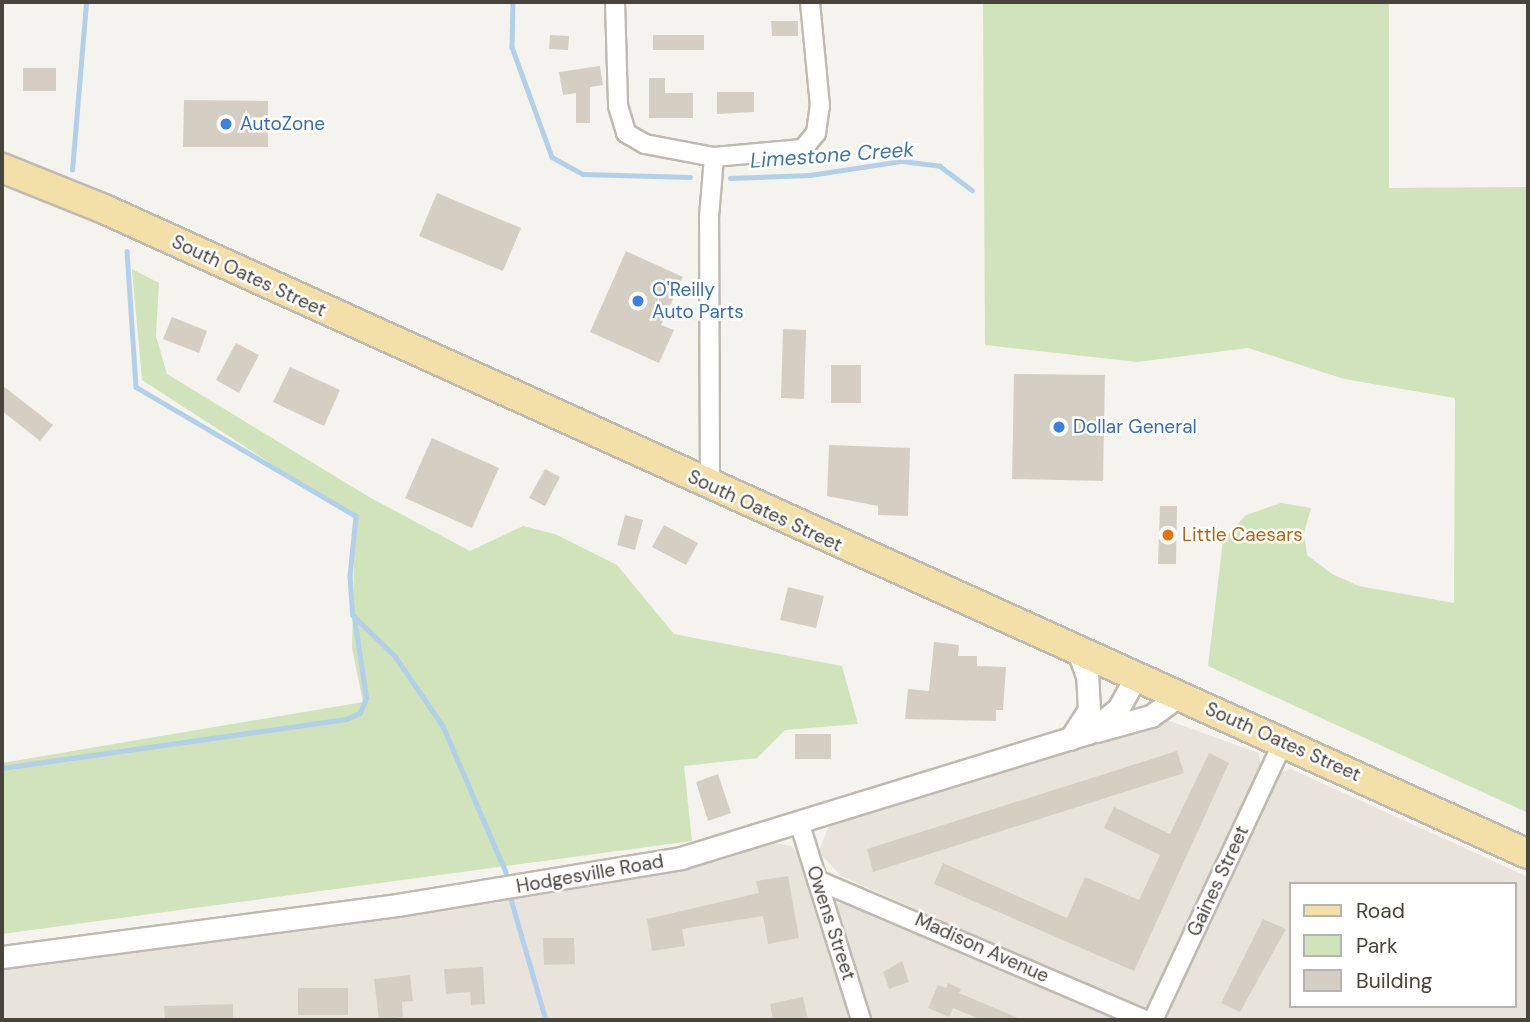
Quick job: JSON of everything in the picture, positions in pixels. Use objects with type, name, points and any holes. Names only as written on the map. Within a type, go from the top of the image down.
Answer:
[{"type":"main road","name":"South Oates Street","points":[[2,168],[104,209],[710,486],[1180,695],[1528,854]]},
{"type":"street","points":[[615,2],[618,106],[626,133],[645,144],[714,157],[803,149],[816,133],[820,106],[810,2]]},
{"type":"street","points":[[710,486],[709,217],[714,157]]},
{"type":"street","points":[[1077,649],[1087,676],[1089,710],[1079,736]]},
{"type":"street","name":"Hodgesville Road","points":[[2,957],[540,883],[681,858],[800,825],[1079,736],[1118,709],[1136,676]]},
{"type":"street","points":[[1079,736],[1151,716],[1180,695]]},
{"type":"street","name":"Gaines Street","points":[[1153,1020],[1283,742]]},
{"type":"street","name":"Owens Street","points":[[800,825],[861,1020]]},
{"type":"street","name":"Madison Avenue","points":[[817,880],[1146,1020]]},
{"type":"shaded area","points":[[1164,719],[1259,753],[1261,766],[1146,1011],[841,876],[819,852],[830,822]]},
{"type":"shaded area","points":[[1291,769],[1528,877],[1528,1020],[1165,1020],[1280,773]]},
{"type":"shaded area","points":[[769,842],[791,846],[800,857],[816,908],[861,899],[1121,1020],[2,1020],[2,964]]},
{"type":"green space","points":[[983,2],[1389,2],[1389,188],[1528,187],[1528,813],[1208,666],[1223,540],[1246,515],[1281,503],[1311,508],[1304,533],[1307,555],[1332,574],[1359,586],[1454,603],[1455,398],[1344,379],[1248,348],[1137,362],[985,345]]},
{"type":"green space","points":[[132,269],[159,283],[156,336],[167,374],[369,497],[470,551],[523,526],[555,534],[617,565],[674,634],[842,666],[858,724],[785,730],[757,758],[684,766],[692,841],[2,934],[2,763],[363,702],[352,648],[355,518],[142,380]]},
{"type":"building","points":[[771,21],[798,21],[798,36],[772,36]]},
{"type":"building","points":[[550,35],[569,36],[568,50],[549,49]]},
{"type":"building","points":[[653,35],[704,35],[704,50],[653,50]]},
{"type":"building","points":[[600,66],[603,85],[590,87],[590,123],[576,123],[576,93],[563,95],[559,72]]},
{"type":"building","points":[[23,68],[56,68],[56,91],[23,91]]},
{"type":"building","points":[[649,78],[665,78],[665,93],[693,93],[693,118],[649,118]]},
{"type":"building","points":[[717,92],[754,92],[754,112],[717,114]]},
{"type":"building","name":"AutoZone","points":[[184,100],[268,101],[268,147],[183,147]]},
{"type":"building","points":[[437,193],[521,228],[503,271],[419,236]]},
{"type":"building","name":"O'Reilly Auto Parts","points":[[626,251],[683,277],[661,325],[674,330],[659,363],[590,332]]},
{"type":"building","points":[[172,317],[207,331],[199,353],[163,339]]},
{"type":"building","points":[[783,329],[806,330],[804,399],[781,398]]},
{"type":"building","points":[[236,343],[259,355],[239,393],[216,380]]},
{"type":"building","points":[[831,365],[861,365],[861,403],[831,403]]},
{"type":"building","points":[[290,367],[340,390],[324,426],[273,402]]},
{"type":"building","name":"Dollar General","points":[[1014,374],[1105,375],[1103,481],[1012,479]]},
{"type":"building","points":[[2,385],[53,425],[40,441],[2,411]]},
{"type":"building","points":[[432,438],[499,468],[472,528],[405,498]]},
{"type":"building","points":[[829,445],[910,448],[908,516],[878,515],[878,506],[827,496]]},
{"type":"building","points":[[545,469],[560,477],[545,506],[529,498]]},
{"type":"building","name":"Little Caesars","points":[[1160,506],[1177,506],[1176,564],[1158,564]]},
{"type":"building","points":[[625,515],[643,520],[635,550],[617,545]]},
{"type":"building","points":[[664,525],[698,543],[686,565],[652,547]]},
{"type":"building","points":[[788,587],[824,596],[816,628],[780,620]]},
{"type":"building","points":[[934,642],[959,645],[958,656],[977,656],[977,666],[1006,667],[1003,710],[996,710],[996,721],[905,719],[908,689],[929,691]]},
{"type":"building","points":[[795,734],[831,734],[831,759],[795,759]]},
{"type":"building","points":[[1177,751],[1184,773],[873,872],[867,849]]},
{"type":"building","points":[[1209,753],[1229,763],[1134,971],[934,884],[943,863],[1067,918],[1085,877],[1139,900],[1160,855],[1104,828],[1114,807],[1170,834]]},
{"type":"building","points":[[718,774],[731,813],[708,821],[696,782]]},
{"type":"building","points":[[788,876],[799,938],[768,944],[763,916],[682,929],[685,946],[652,951],[647,919],[759,893],[756,881]]},
{"type":"building","points":[[1263,919],[1286,929],[1240,1012],[1221,1003]]},
{"type":"building","points":[[543,938],[574,938],[575,964],[544,965]]},
{"type":"building","points":[[902,961],[909,982],[889,989],[883,972]]},
{"type":"building","points":[[483,967],[485,1004],[471,1005],[470,992],[446,994],[444,969]]},
{"type":"building","points":[[410,975],[413,1001],[402,1002],[403,1017],[379,1020],[374,979]]},
{"type":"building","points":[[948,983],[961,989],[959,993],[1023,1020],[982,1020],[953,1008],[949,1017],[928,1008],[938,985],[946,988]]},
{"type":"building","points":[[298,988],[348,988],[348,1015],[298,1015]]},
{"type":"building","points":[[803,997],[808,1020],[773,1020],[770,1004]]},
{"type":"building","points":[[233,1004],[233,1020],[165,1020],[164,1006]]},
{"type":"waterway","points":[[72,170],[86,2]]},
{"type":"waterway","name":"Limestone Creek","points":[[513,2],[512,47],[552,157],[583,174],[690,177]]},
{"type":"waterway","name":"Limestone Creek","points":[[730,178],[810,175],[902,161],[940,166],[972,190]]},
{"type":"waterway","points":[[127,251],[136,387],[356,516],[350,576],[353,615],[395,656],[443,726],[506,872]]},
{"type":"waterway","points":[[2,768],[346,719],[360,713],[366,698],[354,617]]},
{"type":"waterway","points":[[511,899],[546,1020]]},
{"type":"place","name":"AutoZone","points":[[226,124]]},
{"type":"place","name":"O'Reilly Auto Parts","points":[[638,301]]},
{"type":"place","name":"Dollar General","points":[[1059,427]]},
{"type":"place","name":"Little Caesars","points":[[1168,535]]}]
